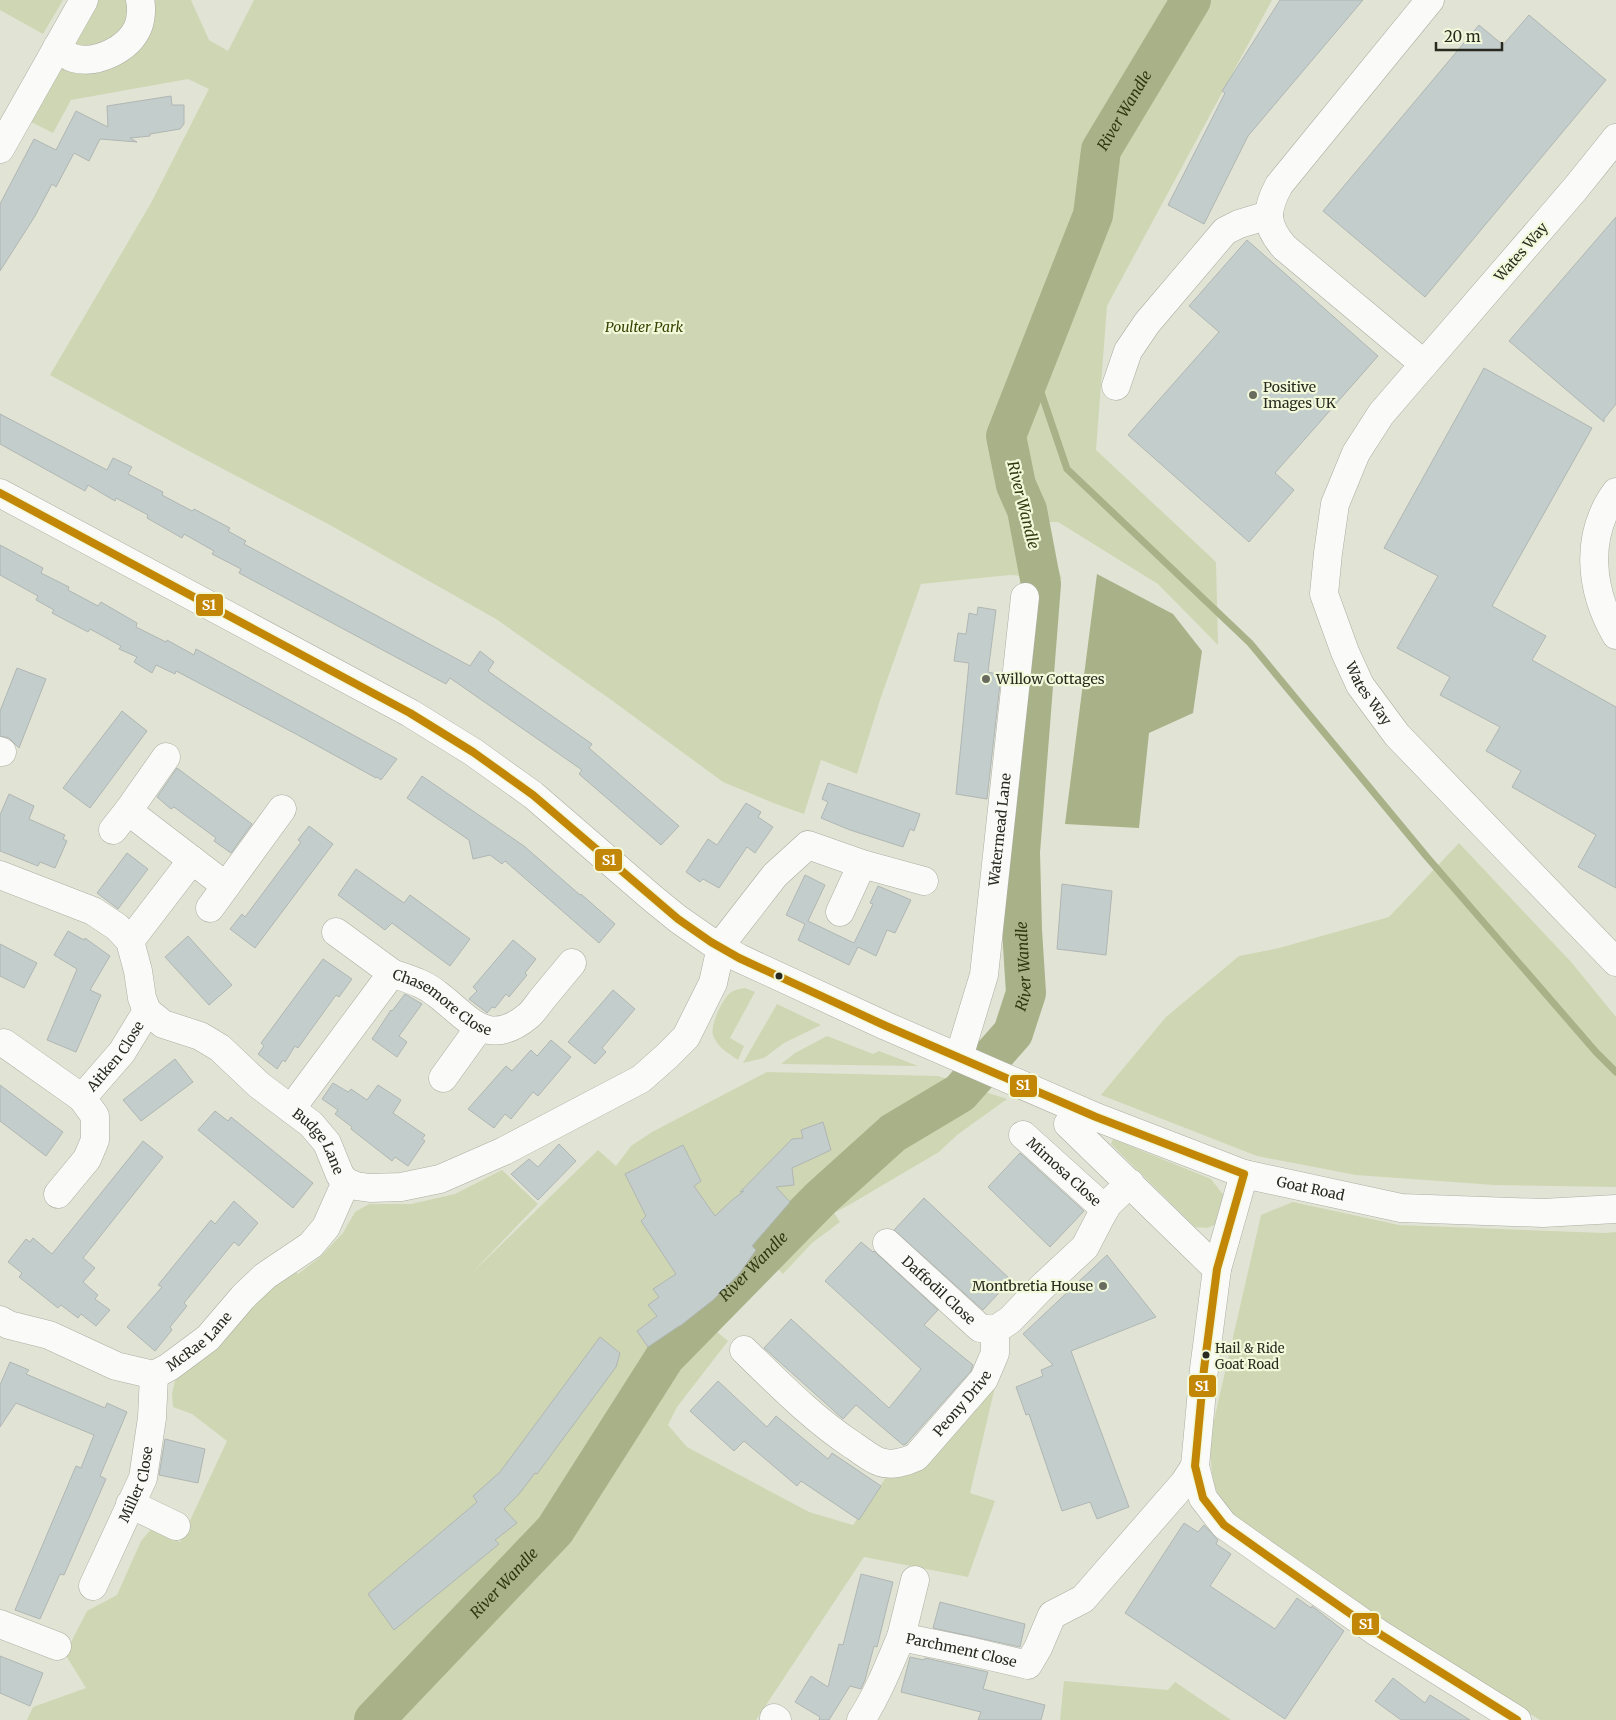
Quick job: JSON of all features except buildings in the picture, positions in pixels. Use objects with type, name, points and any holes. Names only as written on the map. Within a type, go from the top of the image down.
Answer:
[{"type":"street","points":[[0,149],[84,0]]},
{"type":"street","points":[[57,47],[72,58],[91,60],[112,53],[127,42],[139,27],[140,0]]},
{"type":"street","points":[[1424,364],[1284,247],[1274,235],[1269,215],[1271,204],[1279,185],[1430,0]]},
{"type":"street","name":"Wates Way","points":[[1616,138],[1381,414],[1356,453],[1335,504],[1324,594],[1345,652],[1360,685],[1397,735],[1616,962]]},
{"type":"street","points":[[1116,386],[1128,351],[1147,323],[1225,230],[1269,215]]},
{"type":"street","points":[[1616,492],[1598,528],[1594,560],[1595,580],[1600,600],[1607,620],[1616,635]]},
{"type":"street","name":"Goat Road","points":[[0,493],[410,713],[472,752],[533,794],[678,919],[739,958],[1021,1085],[1096,1117],[1244,1174],[1401,1208],[1544,1213],[1616,1209]]},
{"type":"street","name":"Watermead Lane","points":[[959,1057],[984,975],[1025,598]]},
{"type":"street","points":[[166,757],[120,821],[192,860],[226,886]]},
{"type":"street","points":[[210,908],[282,809]]},
{"type":"street","points":[[721,947],[775,875],[808,845],[862,864],[924,881]]},
{"type":"street","points":[[130,941],[192,860]]},
{"type":"street","points":[[840,912],[862,864]]},
{"type":"street","points":[[0,875],[93,911],[117,927],[130,941],[138,971],[142,998],[147,1011]]},
{"type":"street","points":[[336,932],[392,974]]},
{"type":"street","name":"Budge Lane","points":[[147,1011],[163,1024],[200,1036],[220,1048],[259,1085],[311,1124],[327,1143],[340,1175],[346,1182],[370,1188],[401,1187],[440,1179],[504,1151],[641,1079],[686,1037],[712,983],[721,947]]},
{"type":"street","name":"Chasemore Close","points":[[291,1109],[392,974],[420,983],[437,994],[479,1028],[495,1031],[513,1026],[529,1015],[572,963]]},
{"type":"street","name":"Aitken Close","points":[[82,1098],[122,1052],[147,1011]]},
{"type":"street","points":[[443,1078],[479,1028]]},
{"type":"street","name":"Aitken Close","points":[[4,1042],[82,1098],[95,1116],[95,1140],[86,1159],[58,1194]]},
{"type":"street","points":[[1068,1124],[1218,1269]]},
{"type":"street","name":"Mimosa Close","points":[[1024,1134],[1105,1209]]},
{"type":"street","points":[[1244,1174],[1218,1269],[1204,1369],[1195,1466],[1203,1498],[1224,1525],[1378,1633],[1517,1720]]},
{"type":"street","name":"McRae Lane","points":[[0,1320],[9,1325],[48,1335],[116,1366],[154,1375],[170,1367],[208,1338],[243,1297],[265,1276],[311,1245],[326,1227],[346,1182]]},
{"type":"street","points":[[995,1330],[1010,1320],[1041,1288],[1086,1248],[1105,1209],[1130,1184]]},
{"type":"street","name":"Daffodil Close","points":[[887,1243],[980,1328],[995,1330]]},
{"type":"street","name":"Peony Drive","points":[[744,1350],[816,1419],[880,1462],[894,1464],[909,1461],[916,1457],[984,1379],[995,1353],[995,1330]]},
{"type":"street","name":"Miller Close","points":[[93,1586],[143,1478],[152,1418],[154,1375]]},
{"type":"street","name":"Parchment Close","points":[[861,1720],[869,1709],[901,1637],[1028,1665],[1038,1648],[1052,1616],[1083,1598],[1184,1483],[1195,1466]]},
{"type":"street","points":[[130,1504],[176,1526]]},
{"type":"street","points":[[901,1637],[915,1580]]},
{"type":"street","points":[[0,1624],[57,1646]]},
{"type":"green space","points":[[0,0],[63,0],[43,34],[0,10]]},
{"type":"green space","name":"Poulter Park","points":[[84,0],[191,0],[209,40],[228,51],[254,0],[1272,0],[1107,306],[1096,450],[1216,562],[1218,645],[1158,584],[1058,522],[1041,522],[1062,579],[1010,575],[921,584],[881,697],[857,774],[821,760],[804,814],[723,782],[610,699],[496,619],[330,525],[50,375],[151,203],[209,89],[188,79],[71,100],[53,133],[19,116]]},
{"type":"green space","points":[[1459,843],[1572,963],[1616,1017],[1616,1187],[1494,1185],[1356,1175],[1257,1156],[1101,1095],[1166,1017],[1239,956],[1279,948],[1389,917]]},
{"type":"green space","points":[[745,988],[755,992],[730,1038],[744,1046],[738,1060],[720,1046],[715,1039],[713,1025],[717,1013],[727,996],[733,991]]},
{"type":"green space","points":[[777,1004],[821,1025],[784,1043],[764,1058],[743,1063]]},
{"type":"green space","points":[[827,1036],[873,1054],[879,1051],[918,1066],[781,1064],[795,1053]]},
{"type":"green space","points":[[767,1072],[938,1076],[1007,1099],[957,1135],[939,1152],[834,1213],[840,1222],[812,1243],[783,1274],[777,1268],[767,1276],[758,1268],[747,1281],[740,1275],[704,1307],[709,1315],[705,1322],[728,1341],[677,1407],[668,1425],[687,1447],[809,1512],[853,1525],[887,1476],[999,1370],[970,1493],[995,1501],[968,1577],[864,1557],[756,1720],[27,1720],[33,1707],[86,1688],[65,1654],[87,1611],[117,1595],[141,1541],[152,1528],[180,1542],[227,1441],[192,1414],[173,1407],[172,1394],[177,1371],[202,1353],[223,1343],[262,1295],[294,1269],[298,1274],[319,1258],[343,1233],[355,1212],[369,1204],[411,1204],[455,1194],[502,1170],[538,1204],[470,1275],[598,1150],[616,1166],[631,1146],[652,1132]]},
{"type":"green space","points":[[1113,1139],[1211,1179],[1225,1197],[1219,1223],[1207,1228],[1195,1227],[1111,1144]]},
{"type":"green space","points":[[1293,1202],[1399,1225],[1616,1232],[1616,1720],[1540,1720],[1323,1586],[1227,1514],[1213,1483],[1209,1442],[1261,1215]]},
{"type":"green space","points":[[1064,1681],[1168,1690],[1175,1682],[1231,1720],[1060,1720]]},
{"type":"shaded area","points":[[1097,574],[1173,614],[1202,651],[1193,713],[1149,733],[1139,828],[1065,824]]},
{"type":"waterway","name":"River Wandle","points":[[374,1720],[555,1530],[665,1357],[821,1198],[893,1133],[960,1093],[1013,1033],[1026,993],[1020,852],[1041,584],[1027,510],[1016,485],[1006,436],[1093,215],[1101,150],[1191,0]]},
{"type":"waterway","points":[[1032,366],[1067,469],[1250,643],[1427,857],[1596,1052],[1616,1072]]},
{"type":"transit line","name":"S1","points":[[0,493],[410,713],[473,752],[533,795],[678,919],[711,942],[739,958],[886,1026],[1096,1117],[1244,1174]]},
{"type":"transit line","name":"S1","points":[[1244,1174],[1217,1269],[1204,1369],[1195,1466],[1203,1498],[1224,1525],[1279,1564],[1378,1633],[1517,1720]]},
{"type":"place","name":"Positive Images UK","points":[[1253,395]]},
{"type":"place","name":"Willow Cottages","points":[[986,679]]},
{"type":"place","name":"Montbretia House","points":[[1103,1286]]},
{"type":"place","name":"Hail & Ride Goat Road","points":[[1206,1355]]}]
